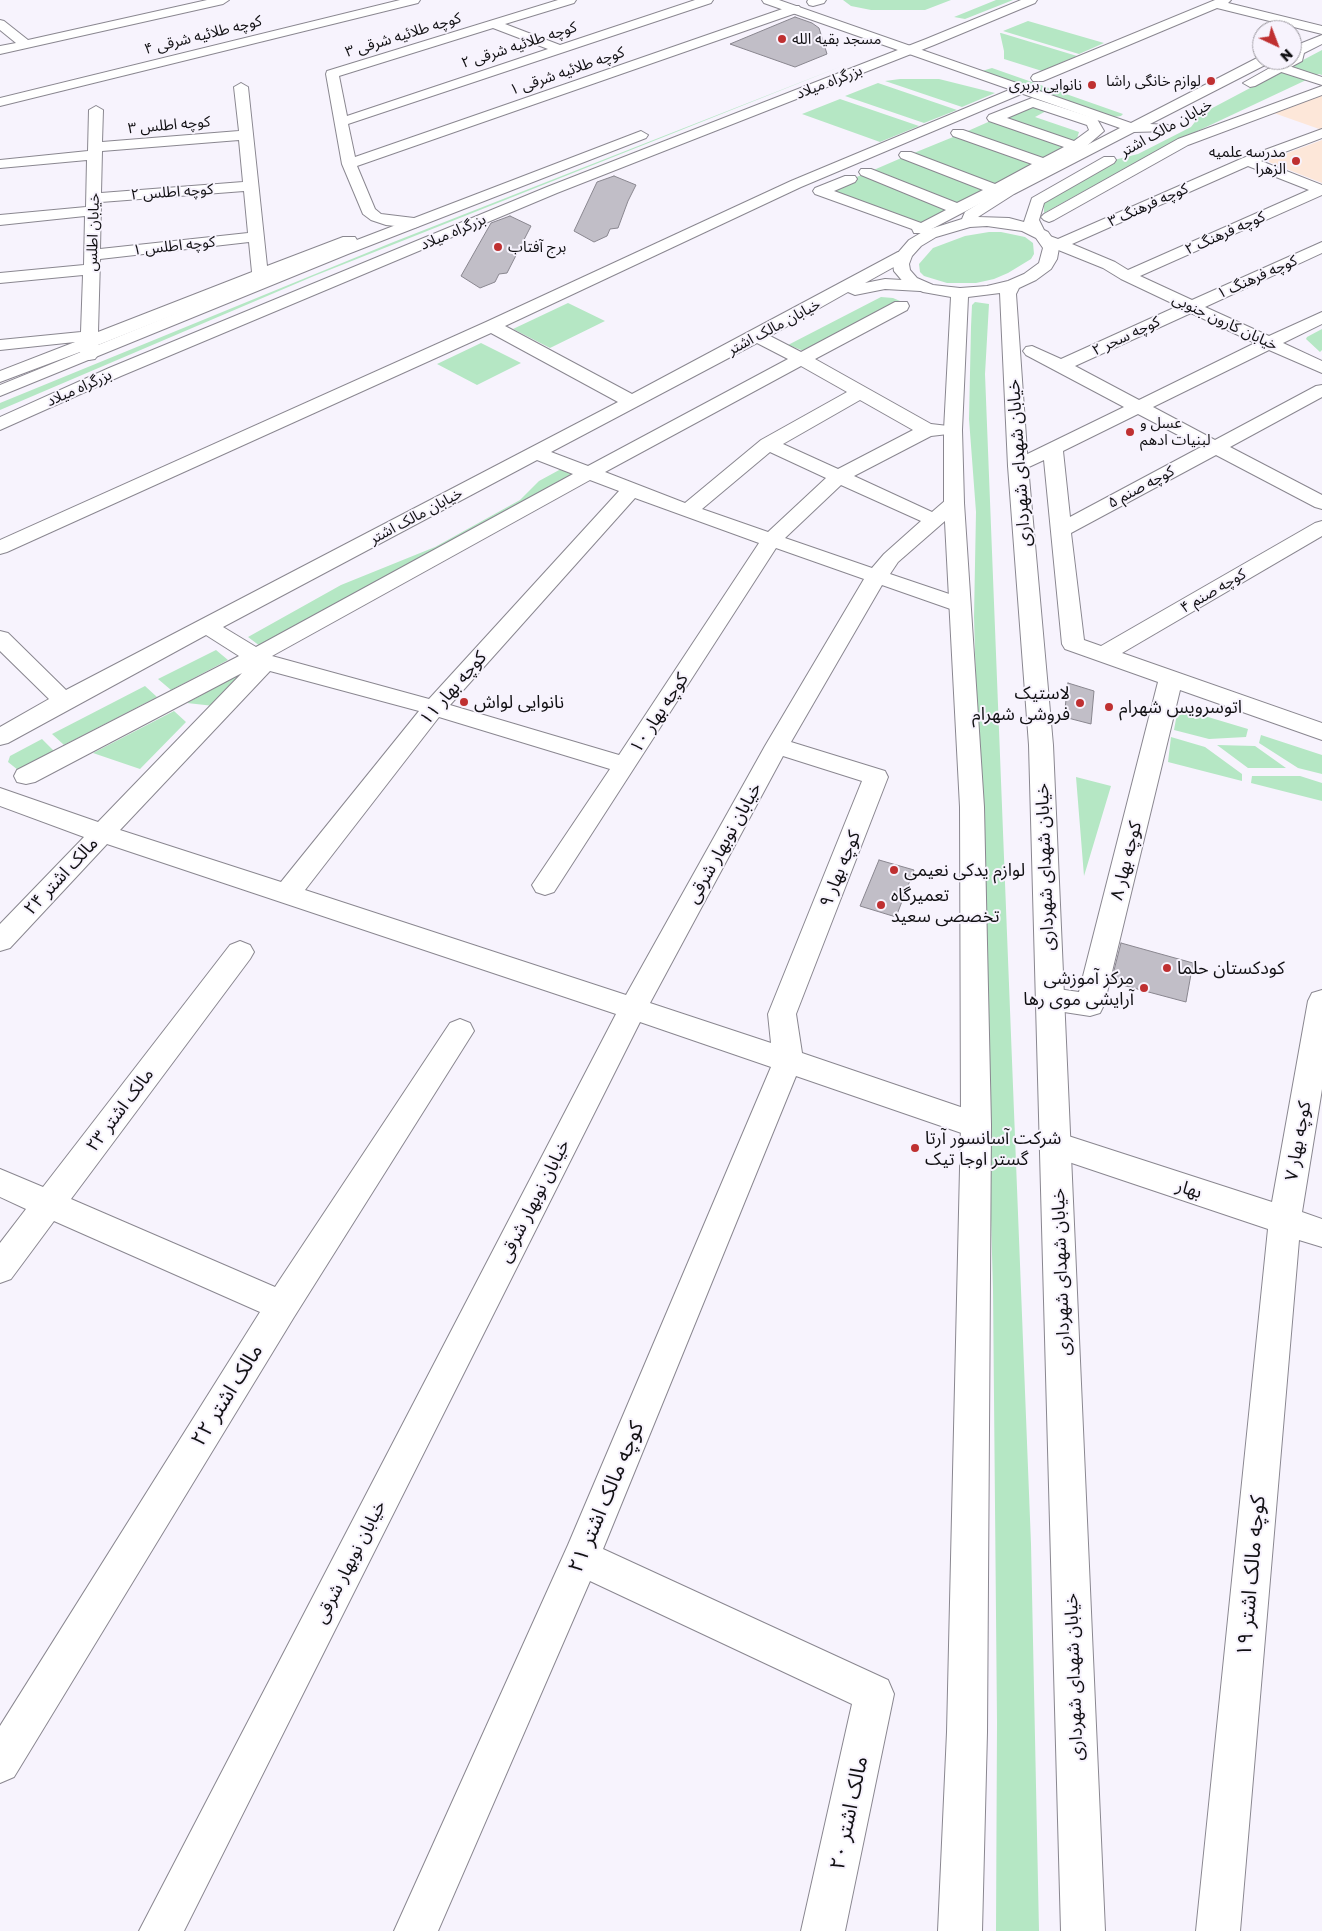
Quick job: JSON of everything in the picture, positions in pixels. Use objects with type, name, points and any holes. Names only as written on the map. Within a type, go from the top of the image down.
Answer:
[{"type":"main road","points":[[0,50],[223,0]]},
{"type":"main road","name":"کوچه طلائیه شرقی ۴","points":[[0,102],[414,0]]},
{"type":"main road","name":"کوچه طلائیه شرقی ۳","points":[[341,122],[332,74],[570,0]]},
{"type":"main road","name":"کوچه طلائیه شرقی ۲","points":[[341,122],[707,0]]},
{"type":"main road","points":[[768,0],[884,41],[909,40],[930,42],[953,49]]},
{"type":"main road","points":[[930,42],[1031,0]]},
{"type":"main road","points":[[813,1],[832,9]]},
{"type":"main road","points":[[0,548],[492,326],[796,184],[1029,80],[1221,2],[1322,30]]},
{"type":"main road","points":[[158,4],[171,12]]},
{"type":"main road","name":"کوچه طلائیه شرقی ۱","points":[[349,164],[795,9]]},
{"type":"main road","points":[[0,24],[26,44]]},
{"type":"main road","points":[[494,24],[560,49]]},
{"type":"main road","points":[[1302,48],[1322,39]]},
{"type":"main road","points":[[909,40],[1029,80],[1132,128]]},
{"type":"main road","name":"بزرگراه میلاد","points":[[862,50],[884,41],[909,40]]},
{"type":"main road","name":"بزرگراه میلاد","points":[[0,424],[116,372],[909,40]]},
{"type":"main road","name":"خیابان مالک اشتر","points":[[1140,142],[1163,123],[1252,67]]},
{"type":"main road","points":[[1238,89],[1274,70]]},
{"type":"main road","points":[[1289,70],[1322,81]]},
{"type":"main road","points":[[1029,80],[1056,84]]},
{"type":"main road","points":[[241,87],[260,274]]},
{"type":"main road","points":[[1049,217],[1184,142],[1322,90]]},
{"type":"main road","points":[[923,231],[958,209],[1076,146],[1097,131],[1092,122],[1032,102],[953,135],[1044,163]]},
{"type":"main road","name":"خیابان اطلس","points":[[89,344],[96,110]]},
{"type":"main road","points":[[1136,110],[1163,123]]},
{"type":"main road","points":[[1263,112],[1280,118]]},
{"type":"main road","points":[[341,122],[349,164],[368,212],[376,218],[414,223]]},
{"type":"main road","points":[[985,122],[1076,146]]},
{"type":"main road","points":[[796,184],[923,231],[969,222],[970,215],[1009,191],[1132,128],[1163,123]]},
{"type":"main road","points":[[1305,127],[1322,133]]},
{"type":"main road","name":"بزرگراه میلاد","points":[[0,391],[89,344],[345,245],[414,223],[650,131]]},
{"type":"main road","name":"کوچه فرهنگ ۳","points":[[1048,238],[1322,133]]},
{"type":"main road","name":"کوچه اطلس ۳","points":[[0,164],[95,151],[246,135]]},
{"type":"main road","points":[[923,148],[820,191],[923,231]]},
{"type":"main road","name":"خیابان مالک اشتر","points":[[832,296],[884,284],[920,286],[960,293],[987,291],[1013,286],[1045,266],[1051,254],[1048,238],[1031,220],[1038,201],[1123,151]]},
{"type":"main road","points":[[906,155],[995,189]]},
{"type":"main road","points":[[1248,162],[1322,190]]},
{"type":"main road","points":[[866,172],[958,209]]},
{"type":"main road","name":"کوچه اطلس ۲","points":[[0,220],[93,204],[251,186]]},
{"type":"main road","name":"کوچه فرهنگ ۲","points":[[1127,276],[1322,190]]},
{"type":"main road","points":[[0,377],[89,344],[260,274],[345,245],[368,212]]},
{"type":"main road","name":"خیابان کارون جنوبی","points":[[969,222],[1009,223],[1048,238],[1109,265],[1127,276],[1322,368]]},
{"type":"main road","name":"خیابان مالک اشتر","points":[[0,737],[64,701],[832,296],[904,255],[923,231]]},
{"type":"main road","name":"کوچه اطلس ۱","points":[[0,278],[256,237]]},
{"type":"main road","name":"کوچه فرهنگ ۱","points":[[1192,306],[1322,247]]},
{"type":"main road","points":[[904,255],[901,264],[902,271],[911,281],[920,286]]},
{"type":"main road","name":"خیابان کارون جنوبی","points":[[1045,266],[1072,264],[1127,276]]},
{"type":"main road","name":"خیابان شهدای شهرداری","points":[[1013,286],[1008,294],[1018,466],[1041,745],[1082,1931]]},
{"type":"main road","points":[[960,293],[940,430],[944,511],[959,605],[972,807],[976,1126],[967,1732],[960,1931]]},
{"type":"main road","points":[[26,776],[261,659],[588,474],[901,306]]},
{"type":"main road","name":"کوچه سحر ۲","points":[[1061,366],[1192,306]]},
{"type":"main road","points":[[1018,466],[1322,317]]},
{"type":"main road","points":[[492,326],[633,402]]},
{"type":"main road","points":[[757,336],[860,392],[940,430]]},
{"type":"main road","points":[[0,345],[89,344]]},
{"type":"main road","points":[[1032,351],[1322,503]]},
{"type":"main road","name":"کوچه صنم ۵","points":[[1061,530],[1322,390]]},
{"type":"main road","points":[[688,511],[768,444],[860,392]]},
{"type":"main road","name":"کوچه بهار ۱۰","points":[[544,885],[625,765],[771,540],[839,476],[940,430]]},
{"type":"main road","points":[[768,444],[839,476],[944,511]]},
{"type":"main road","points":[[1054,448],[1072,644],[1322,732]]},
{"type":"main road","points":[[536,453],[688,511],[959,605]]},
{"type":"main road","name":"کوچه بهار ۱۱","points":[[287,894],[434,708],[631,490]]},
{"type":"main road","name":"خیابان نوبهار شرقی","points":[[161,1931],[633,1008],[777,746],[877,576],[891,558],[944,511]]},
{"type":"main road","name":"کوچه صنم ۴","points":[[1103,655],[1322,527]]},
{"type":"main road","points":[[206,626],[261,659],[625,765]]},
{"type":"main road","points":[[0,638],[64,701]]},
{"type":"main road","name":"مالک اشتر ۲۴","points":[[0,941],[261,659]]},
{"type":"main road","name":"کوچه بهار ۸","points":[[1051,999],[1090,1005],[1172,678]]},
{"type":"main road","points":[[1299,723],[1322,708]]},
{"type":"main road","name":"کوچه بهار ۹","points":[[777,746],[876,777],[782,1014],[788,1060]]},
{"type":"main road","points":[[0,797],[101,833],[788,1060],[976,1126]]},
{"type":"main road","name":"مالک اشتر ۲۳","points":[[0,1268],[240,952]]},
{"type":"main road","name":"کوچه بهار ۷","points":[[1285,1221],[1322,1001]]},
{"type":"main road","name":"مالک اشتر ۲۲","points":[[0,1763],[282,1306],[460,1031]]},
{"type":"main road","name":"کوچه مالک اشتر ۲۱","points":[[416,1931],[581,1558],[788,1060]]},
{"type":"main road","name":"بهار","points":[[1056,1145],[1322,1233]]},
{"type":"main road","points":[[0,1184],[282,1306]]},
{"type":"main road","name":"کوچه مالک اشتر ۱۹","points":[[1218,1931],[1285,1221]]},
{"type":"main road","name":"مالک اشتر ۲۰","points":[[581,1558],[874,1694],[823,1931]]},
{"type":"shaded area","name":"مدرسه علمیه الزهرا","points":[[1322,93],[1322,130],[1271,112]]},
{"type":"shaded area","name":"مدرسه علمیه الزهرا","points":[[1322,140],[1322,183],[1269,162],[1269,160]]},
{"type":"green space","points":[[843,0],[951,0],[925,10],[871,10],[851,6]]},
{"type":"green space","points":[[996,0],[1013,0],[965,19],[954,17]]},
{"type":"green space","points":[[1028,21],[1104,43],[1079,54],[1003,31]]},
{"type":"green space","points":[[1000,33],[1077,56],[1042,71],[1004,59]]},
{"type":"green space","points":[[1322,50],[1322,75],[1319,74],[1170,144],[1044,213],[1044,200],[1106,162],[1138,154],[1191,127],[1201,114],[1284,70],[1302,70],[1302,61]]},
{"type":"green space","points":[[842,66],[314,276],[0,410],[0,403],[391,243]]},
{"type":"green space","points":[[992,68],[1123,114],[1114,117],[982,71]]},
{"type":"green space","points":[[939,79],[995,93],[962,107],[885,81]]},
{"type":"green space","points":[[878,83],[957,110],[924,123],[845,96]]},
{"type":"green space","points":[[840,99],[919,126],[880,142],[802,114]]},
{"type":"green space","points":[[1033,103],[1050,109],[1035,117],[1079,132],[1075,145],[997,118]]},
{"type":"green space","points":[[995,119],[1073,146],[1043,162],[961,134]]},
{"type":"green space","points":[[958,135],[1041,163],[994,188],[909,155]]},
{"type":"green space","points":[[906,156],[991,189],[957,207],[869,172]]},
{"type":"green space","points":[[866,173],[953,208],[921,226],[824,191]]},
{"type":"green space","points":[[1001,232],[1025,237],[1033,243],[1034,254],[1031,259],[1008,273],[994,279],[976,283],[947,283],[924,276],[920,272],[919,264],[933,248],[965,236]]},
{"type":"green space","points":[[881,297],[900,301],[804,351],[788,345]]},
{"type":"green space","points":[[975,302],[989,304],[985,374],[1031,1544],[1039,1931],[996,1931],[997,1723],[993,1289],[974,617],[976,512],[969,419],[972,305]]},
{"type":"green space","points":[[568,303],[605,321],[550,348],[513,329]]},
{"type":"green space","points":[[1322,329],[1322,350],[1320,352],[1306,339]]},
{"type":"green space","points":[[481,343],[521,363],[477,385],[437,364]]},
{"type":"green space","points":[[561,469],[574,475],[260,646],[248,637],[341,585],[435,547],[520,500],[539,481]]},
{"type":"green space","points":[[216,650],[228,660],[171,690],[158,679]]},
{"type":"green space","points":[[240,674],[243,677],[214,706],[187,703]]},
{"type":"green space","points":[[145,686],[157,697],[64,745],[52,734]]},
{"type":"green space","points":[[1178,708],[1248,729],[1246,737],[1209,739],[1174,730]]},
{"type":"green space","points":[[174,711],[186,722],[140,769],[93,753]]},
{"type":"green space","points":[[1261,735],[1322,755],[1322,774],[1298,768],[1259,743]]},
{"type":"green space","points":[[1171,737],[1205,747],[1242,774],[1242,781],[1168,762]]},
{"type":"green space","points":[[42,739],[54,751],[18,770],[8,762],[10,756]]},
{"type":"green space","points":[[1217,745],[1255,746],[1286,768],[1248,768]]},
{"type":"green space","points":[[1252,776],[1300,776],[1322,783],[1322,801],[1251,783]]},
{"type":"green space","points":[[1076,777],[1111,786],[1084,876]]},
{"type":"building","name":"مسجد بقیه الله","points":[[795,17],[812,23],[819,28],[827,54],[795,67],[730,44]]},
{"type":"building","name":"برج آفتاب","points":[[614,176],[636,185],[618,228],[610,229],[607,236],[594,242],[574,231],[597,182]]},
{"type":"building","name":"برج آفتاب","points":[[510,216],[531,226],[507,273],[499,274],[495,282],[480,288],[461,276],[491,223]]},
{"type":"building","points":[[1068,683],[1094,691],[1091,724],[1064,717]]},
{"type":"building","points":[[879,860],[914,870],[896,917],[860,906]]},
{"type":"building","name":"کودکستان حلما","points":[[1121,943],[1193,963],[1186,1002],[1111,982]]},
{"type":"place","name":"مسجد بقیه الله","points":[[782,39]]},
{"type":"place","name":"لوازم خانگی راشا","points":[[1211,81]]},
{"type":"place","name":"نانوایی بربری","points":[[1092,85]]},
{"type":"place","name":"مدرسه علمیه الزهرا","points":[[1296,161]]},
{"type":"place","name":"برج آفتاب","points":[[498,247]]},
{"type":"place","name":"عسل و لبنیات ادهم","points":[[1130,432]]},
{"type":"place","name":"نانوایی لواش","points":[[464,702]]},
{"type":"place","name":"لاستیک فروشی شهرام","points":[[1080,703]]},
{"type":"place","name":"اتوسرویس شهرام","points":[[1109,707]]},
{"type":"place","name":"لوازم یدکی نعیمی","points":[[894,870]]},
{"type":"place","name":"تعمیرگاه تخصصی سعید","points":[[881,905]]},
{"type":"place","name":"کودکستان حلما","points":[[1167,968]]},
{"type":"place","name":"مرکز آموزشی آرایشی موی رها","points":[[1144,988]]},
{"type":"place","name":"شرکت آسانسور آرتا گستر اوجا تیک","points":[[915,1148]]}]
